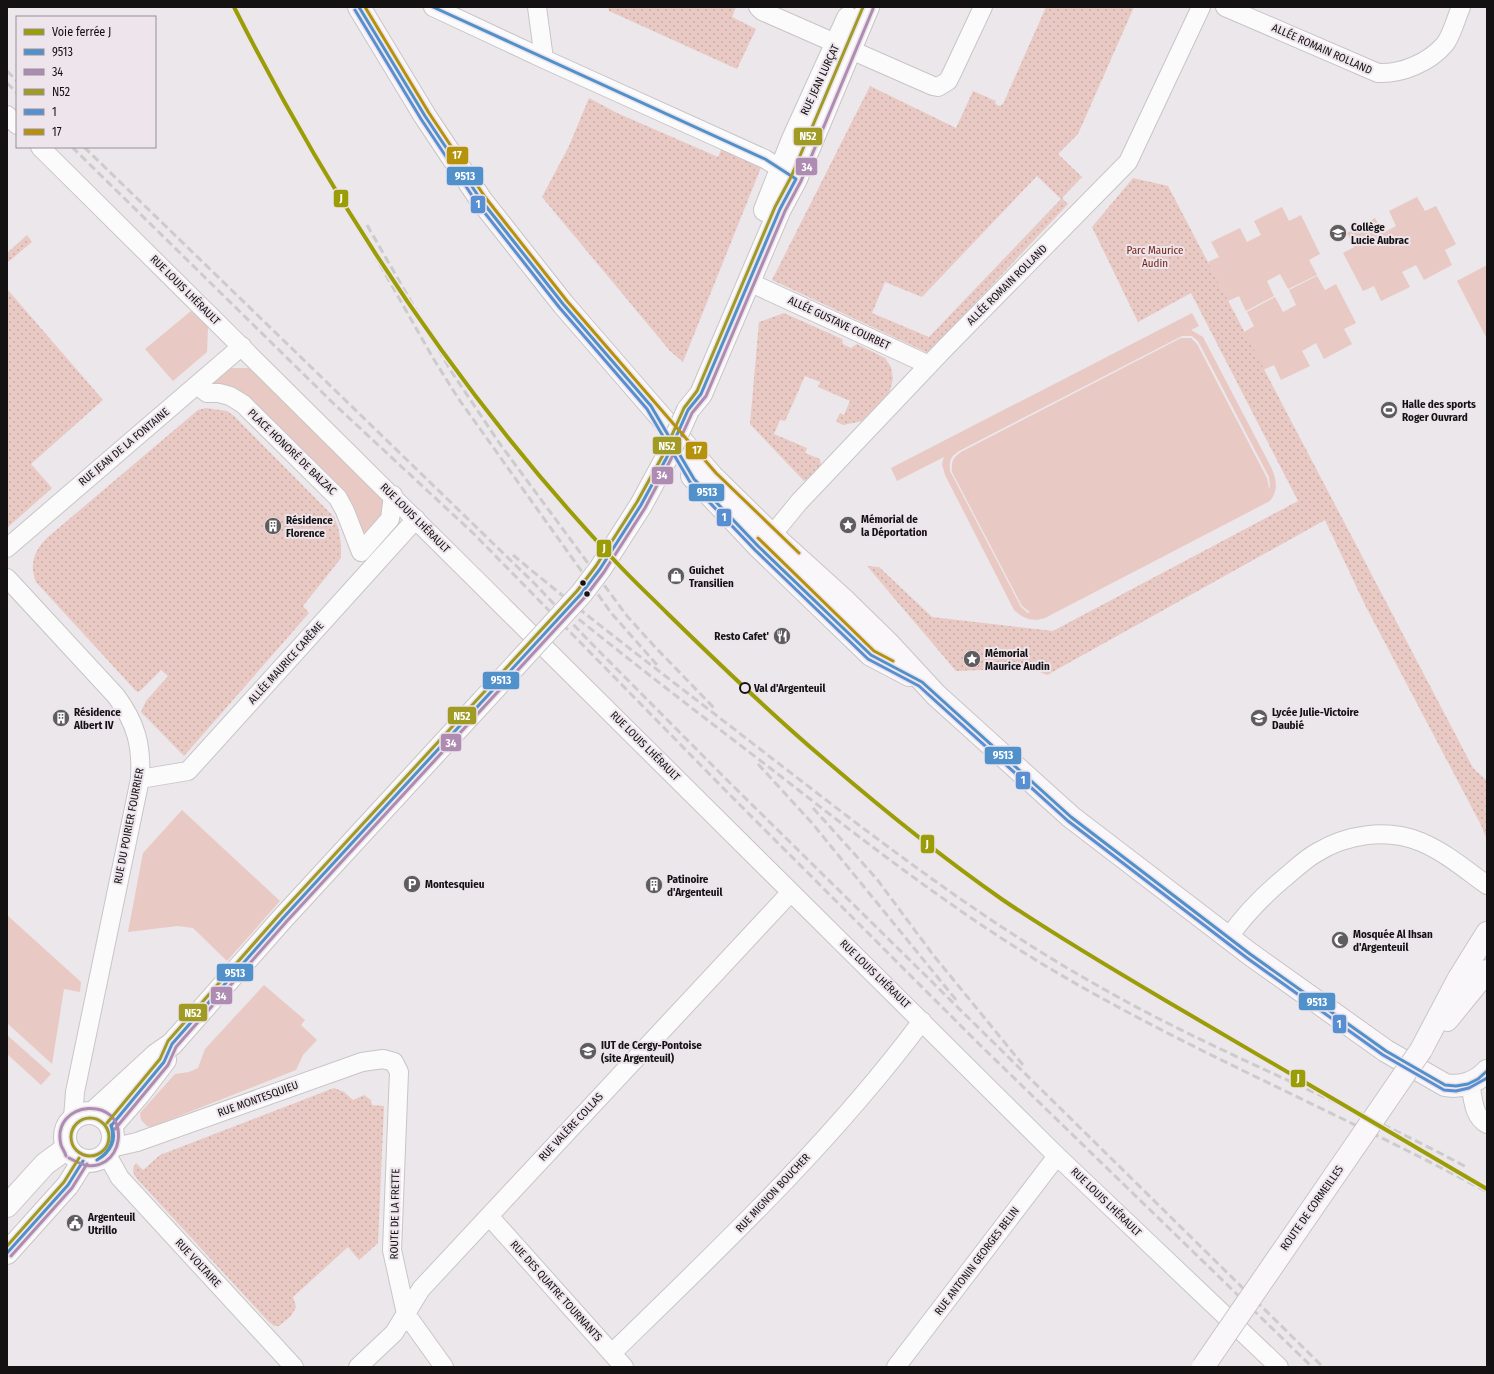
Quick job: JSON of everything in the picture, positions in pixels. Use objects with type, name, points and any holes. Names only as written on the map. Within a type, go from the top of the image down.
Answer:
[{"type":"main road","points":[[359,7],[425,116],[481,200],[563,304],[712,476],[772,535],[846,602],[887,642],[922,682],[1071,816],[1250,954],[1386,1051],[1444,1085],[1454,1087],[1478,1077]]},
{"type":"main road","points":[[651,406],[694,479],[758,546],[871,655],[922,682]]},
{"type":"main road","name":"ROUTE DE CORMEILLES","points":[[1203,1367],[1421,1050],[1459,978],[1487,933]]},
{"type":"main road","name":"ROUTE DE CORMEILLES","points":[[1421,1050],[1474,990],[1487,971]]},
{"type":"street","points":[[433,7],[544,60],[766,159],[789,174]]},
{"type":"street","points":[[537,7],[544,60]]},
{"type":"street","points":[[758,7],[762,11],[844,48],[932,86],[938,87],[948,81],[952,74],[983,7]]},
{"type":"street","name":"RUE JEAN LURÇAT","points":[[844,48],[853,7]]},
{"type":"street","name":"RUE JEAN LURÇAT","points":[[688,410],[690,390],[789,174],[844,48],[860,24],[868,7]]},
{"type":"street","name":"ALLÉE ROMAIN ROLLAND","points":[[772,535],[799,502],[929,365],[1128,162],[1201,7]]},
{"type":"street","name":"ALLÉE ROMAIN ROLLAND","points":[[1225,7],[1378,73],[1389,73],[1404,70],[1433,55],[1445,44],[1461,7]]},
{"type":"street","name":"RUE LOUIS LHÉRAULT","points":[[41,148],[1058,1156],[1279,1367]]},
{"type":"street","name":"RUE JEAN LURÇAT","points":[[688,410],[701,394],[749,282],[780,209],[789,174]]},
{"type":"street","name":"ALLÉE GUSTAVE COURBET","points":[[749,282],[929,365]]},
{"type":"street","name":"RUE JEAN DE LA FONTAINE","points":[[7,548],[242,346]]},
{"type":"street","name":"PLACE HONORÉ DE BALZAC","points":[[197,385],[207,393],[219,393],[230,396],[243,404],[338,498],[345,511],[361,552],[390,519]]},
{"type":"street","points":[[7,1253],[68,1185],[75,1154],[65,1133],[156,1055],[172,1044],[283,918],[581,594],[600,569],[642,505],[668,457],[688,410]]},
{"type":"street","points":[[392,495],[390,519],[415,517]]},
{"type":"street","name":"ALLÉE MAURICE CARÊME","points":[[140,779],[188,771],[415,517]]},
{"type":"street","name":"RUE DU POIRIER FOURRIER","points":[[7,578],[116,696],[128,712],[135,731],[141,757],[140,779],[75,1092],[83,1116]]},
{"type":"street","points":[[1229,937],[1241,920],[1279,883],[1315,854],[1345,839],[1366,835],[1386,835],[1402,836],[1421,842],[1438,850],[1487,885]]},
{"type":"street","name":"RUE VALÈRE COLLAS","points":[[358,1367],[394,1333],[421,1290],[791,892]]},
{"type":"street","name":"RUE MIGNON BOUCHER","points":[[612,1353],[733,1235],[818,1145],[894,1058],[922,1021]]},
{"type":"street","points":[[111,1126],[164,1062],[172,1044]]},
{"type":"street","name":"RUE MONTESQUIEU","points":[[109,1151],[362,1062],[388,1059],[394,1062],[400,1072]]},
{"type":"street","name":"ROUTE DE LA FRETTE","points":[[400,1072],[392,1250],[406,1314],[444,1367]]},
{"type":"street","points":[[1478,1077],[1477,1113],[1482,1122],[1487,1124]]},
{"type":"street","points":[[7,1206],[45,1164],[75,1154],[92,1162],[100,1160],[109,1151],[114,1141],[111,1126],[100,1115],[83,1116]]},
{"type":"street","name":"RUE VOLTAIRE","points":[[109,1151],[120,1178],[294,1367]]},
{"type":"street","name":"RUE ANTONIN GEORGES BELIN","points":[[896,1367],[1058,1156]]},
{"type":"street","name":"RUE DES QUATRE TOURNANTS","points":[[489,1216],[624,1367]]},
{"type":"green space","points":[[608,7],[736,7],[732,17],[756,29],[737,69],[609,11]]},
{"type":"green space","points":[[1046,7],[1134,7],[1078,134],[1058,154],[1082,177],[1062,198],[1068,204],[928,353],[772,280],[870,86],[956,128],[973,91],[996,101],[995,104],[1000,106],[1003,104]],"holes":[[[1037,176],[1061,199],[929,337],[872,313],[885,282],[922,297]]]},
{"type":"green space","points":[[589,98],[617,113],[718,157],[723,146],[762,165],[683,362],[670,351],[542,197],[569,146]]},
{"type":"green space","name":"Parc Maurice Audin","points":[[1133,178],[1168,186],[1473,768],[1487,781],[1487,840],[1481,825],[1364,603],[1325,520],[1047,675],[1031,668],[956,671],[867,566],[879,567],[932,617],[1053,631],[1298,501],[1191,293],[1138,322],[1092,227]]},
{"type":"green space","points":[[1417,197],[1425,211],[1436,206],[1456,244],[1445,250],[1452,265],[1424,280],[1416,265],[1402,272],[1410,287],[1381,301],[1374,286],[1363,291],[1343,253],[1354,247],[1347,233],[1375,218],[1383,233],[1396,226],[1389,211]]},
{"type":"green space","points":[[1282,207],[1289,221],[1301,215],[1320,254],[1309,260],[1317,275],[1288,289],[1280,274],[1267,281],[1274,296],[1246,311],[1239,296],[1228,301],[1208,262],[1219,257],[1211,242],[1240,228],[1247,242],[1261,235],[1254,221]]},
{"type":"green space","points":[[27,235],[32,242],[7,263],[7,253]]},
{"type":"green space","points":[[1487,265],[1487,339],[1457,281]]},
{"type":"green space","points":[[1317,276],[1325,290],[1336,284],[1356,323],[1344,329],[1352,344],[1324,359],[1316,343],[1302,351],[1310,366],[1281,380],[1274,365],[1263,370],[1244,332],[1254,326],[1247,312],[1275,297],[1283,312],[1296,305],[1289,290]]},
{"type":"green space","points":[[7,289],[103,400],[31,464],[52,488],[7,528]]},
{"type":"green space","points":[[191,311],[208,327],[207,352],[173,381],[145,349]]},
{"type":"green space","points":[[784,313],[842,339],[843,344],[851,348],[857,344],[885,358],[891,367],[893,379],[889,394],[862,421],[843,425],[836,421],[840,413],[844,415],[850,401],[818,387],[820,382],[805,376],[785,421],[780,420],[774,434],[807,448],[805,453],[820,459],[821,466],[804,481],[750,424],[759,322]]},
{"type":"green space","points":[[1192,313],[1199,326],[1191,330],[1203,337],[1272,469],[1276,486],[1270,501],[1045,618],[1032,620],[1021,616],[1014,610],[945,475],[942,464],[944,457],[897,481],[891,468]],"holes":[[[1182,336],[1192,336],[1198,341],[1269,477],[1270,487],[1263,495],[1269,488],[1267,478],[1197,344],[1191,338],[1181,338],[961,452],[953,460],[952,472],[1022,606],[1030,612],[1028,613],[1021,607],[950,471],[950,462],[952,457],[959,451]]]},
{"type":"green space","points":[[229,368],[253,368],[390,506],[364,535],[359,534],[344,499],[209,385]]},
{"type":"green space","points":[[206,408],[227,411],[234,416],[334,517],[338,527],[341,544],[341,558],[303,606],[309,613],[184,756],[141,712],[146,701],[168,676],[161,670],[141,690],[138,692],[135,690],[36,582],[33,564],[36,552],[48,537],[198,410]]},
{"type":"green space","points":[[182,810],[280,901],[227,961],[193,928],[178,926],[128,932],[143,853]]},
{"type":"green space","points":[[7,915],[81,982],[80,992],[64,989],[52,1064],[7,1023]]},
{"type":"green space","points":[[264,985],[305,1020],[301,1025],[317,1040],[303,1055],[296,1070],[151,1127],[147,1126],[141,1120],[140,1113],[175,1074],[189,1072],[198,1068],[205,1049]]},
{"type":"green space","points":[[7,1035],[51,1074],[41,1085],[7,1054]]},
{"type":"green space","points":[[334,1088],[344,1092],[353,1100],[364,1095],[371,1100],[372,1105],[384,1106],[378,1243],[359,1260],[348,1247],[293,1297],[296,1307],[291,1316],[279,1326],[274,1326],[138,1180],[133,1170],[136,1163],[143,1170],[160,1155]]},
{"type":"railway","points":[[7,71],[16,80]]},
{"type":"railway","points":[[7,83],[16,92]]},
{"type":"railway","points":[[73,148],[334,404],[474,534],[725,790],[979,1044],[1312,1367]]},
{"type":"railway","points":[[85,148],[535,584],[589,641],[730,783],[1323,1367]]},
{"type":"railway","points":[[367,225],[451,371],[500,444],[627,616],[715,709]]},
{"type":"railway","points":[[362,233],[433,358],[458,398],[612,614],[658,666]]},
{"type":"railway","points":[[513,555],[603,628],[838,809],[920,870],[1005,929],[1093,983],[1185,1032],[1375,1121],[1468,1168]]},
{"type":"railway","points":[[560,604],[871,846],[970,918],[1004,940],[1094,994],[1149,1023],[1487,1192]]},
{"type":"railway","points":[[758,764],[812,823],[957,1001]]},
{"type":"railway","points":[[813,808],[876,878],[934,956],[1023,1065]]},
{"type":"rail line","name":"J","points":[[234,7],[272,80],[356,223],[401,292],[449,360],[499,426],[551,490],[613,559],[744,687],[845,777],[934,849],[1003,900],[1126,977],[1487,1189]]},
{"type":"transit line","name":"9513","points":[[359,7],[425,116],[481,200],[563,304],[651,406],[694,479],[758,546],[871,655],[922,682],[1071,817],[1250,954],[1386,1051],[1445,1085],[1456,1086],[1468,1084],[1478,1079],[1487,1071]]},
{"type":"transit line","name":"17","points":[[365,7],[429,113],[485,197],[567,301],[716,473],[799,553]]},
{"type":"transit line","name":"9513","points":[[111,1126],[164,1062],[172,1044],[283,918],[581,594],[600,569],[641,505],[667,457],[688,410],[701,394],[780,209],[796,179],[765,159],[433,7]]},
{"type":"transit line","name":"N52","points":[[107,1123],[160,1059],[168,1041],[279,915],[577,591],[596,566],[637,502],[663,455],[684,408],[697,391],[775,207],[791,177],[863,7]]},
{"type":"transit line","name":"34","points":[[115,1129],[168,1065],[176,1047],[287,921],[585,597],[604,572],[645,508],[671,459],[692,413],[706,396],[785,211],[801,181],[873,9]]},
{"type":"transit line","name":"1","points":[[355,10],[421,119],[477,203],[559,307],[647,409],[690,482],[755,550],[868,659],[919,686],[1068,821],[1247,958],[1383,1055],[1444,1090],[1456,1091],[1469,1088],[1487,1078]]},
{"type":"transit line","name":"17","points":[[758,538],[874,651],[893,661]]},
{"type":"transit line","name":"34","points":[[66,1156],[61,1145],[61,1130],[66,1119],[76,1112],[88,1108],[100,1110],[110,1115],[117,1126],[118,1141],[115,1150],[110,1157],[101,1164],[92,1166],[78,1163],[69,1158]]},
{"type":"transit line","name":"N52","points":[[90,1118],[103,1124],[109,1137],[103,1150],[90,1156],[77,1150],[71,1137],[77,1124],[90,1118]]},
{"type":"transit line","name":"9513","points":[[97,1160],[106,1153],[111,1145],[111,1125]]},
{"type":"transit line","name":"9513","points":[[97,1160],[106,1154],[112,1145],[114,1135],[111,1125]]},
{"type":"transit line","name":"N52","points":[[7,1246],[64,1182],[79,1158]]},
{"type":"transit line","name":"9513","points":[[7,1253],[68,1185],[83,1161]]},
{"type":"transit line","name":"34","points":[[11,1256],[72,1188],[87,1164]]},
{"type":"place","name":"Collège Lucie Aubrac","points":[[1338,233]]},
{"type":"place","name":"Halle des sports Roger Ouvrard","points":[[1389,410]]},
{"type":"place","name":"Mémorial de la Déportation","points":[[848,525]]},
{"type":"place","name":"Résidence Florence","points":[[273,526]]},
{"type":"place","name":"Guichet Transilien","points":[[676,576]]},
{"type":"place","name":"Resto Cafet'","points":[[782,636]]},
{"type":"place","name":"Mémorial Maurice Audin","points":[[972,659]]},
{"type":"place","name":"Val d'Argenteuil","points":[[745,688]]},
{"type":"place","name":"Résidence Albert IV","points":[[61,718]]},
{"type":"place","name":"Lycée Julie-Victoire Daubié","points":[[1259,718]]},
{"type":"place","name":"Montesquieu","points":[[412,884]]},
{"type":"place","name":"Patinoire d'Argenteuil","points":[[654,885]]},
{"type":"place","name":"Mosquée Al Ihsan d'Argenteuil","points":[[1340,940]]},
{"type":"place","name":"IUT de Cergy-Pontoise (site Argenteuil)","points":[[588,1051]]},
{"type":"place","name":"Argenteuil Utrillo","points":[[75,1223]]}]
